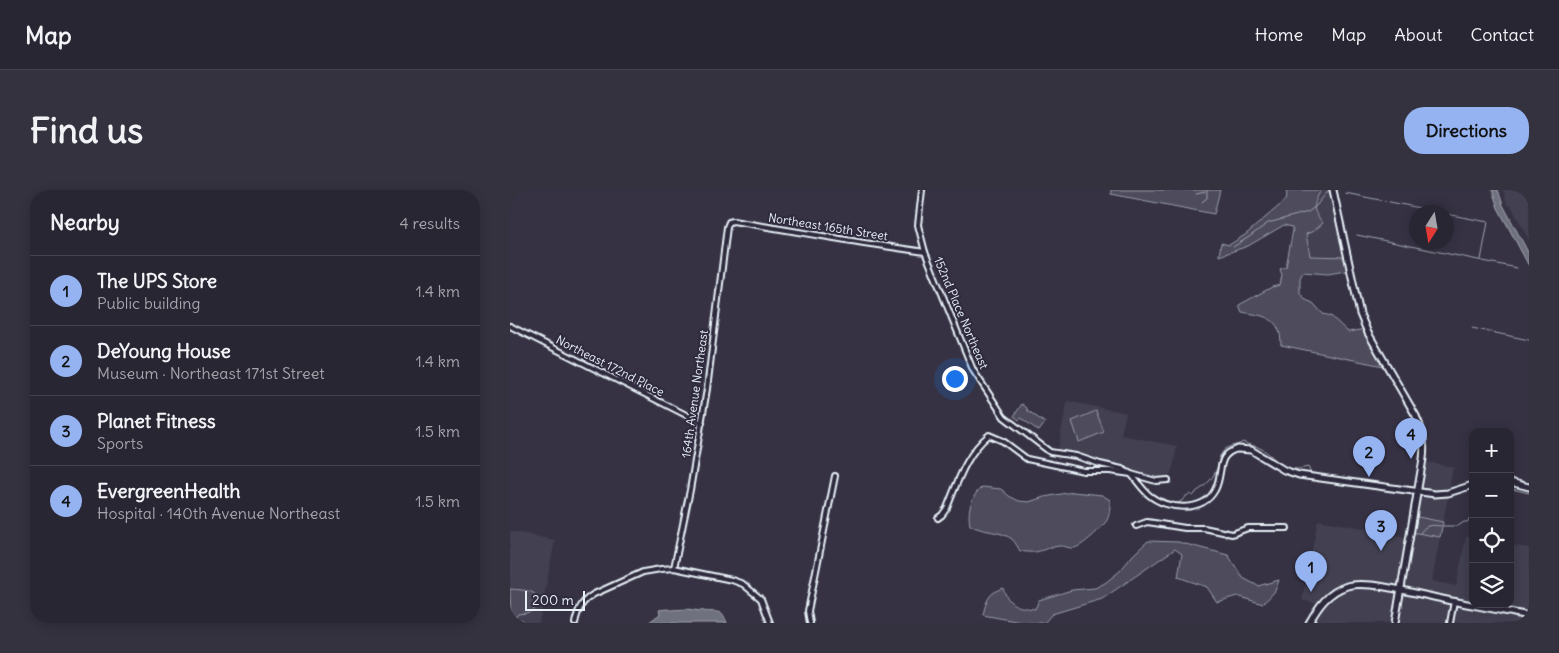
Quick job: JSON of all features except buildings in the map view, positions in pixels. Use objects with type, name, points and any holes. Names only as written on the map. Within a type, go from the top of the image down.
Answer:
[{"type":"main road","points":[[1333,190],[1360,314],[1368,333],[1421,425],[1424,439],[1418,492],[1395,623]]},
{"type":"main road","points":[[1238,449],[1251,450],[1284,470],[1299,475],[1444,494],[1469,486]]},
{"type":"main road","points":[[1514,483],[1529,486]]},
{"type":"main road","points":[[1309,623],[1327,597],[1346,586],[1361,584],[1529,616]]},
{"type":"street","name":"152nd Place Northeast","points":[[922,190],[918,225],[925,252],[976,375],[1004,417],[1050,452],[1076,456],[1122,469],[1131,474]]},
{"type":"street","name":"Northeast 165th Street","points":[[729,222],[733,221],[925,252]]},
{"type":"street","name":"164th Avenue Northeast","points":[[674,568],[702,423],[729,222]]},
{"type":"street","name":"Northeast 172nd Place","points":[[510,326],[702,423]]},
{"type":"street","points":[[938,518],[947,508],[968,458],[979,443],[989,435],[1003,440],[1027,459],[1084,470],[1114,471],[1158,481],[1168,480]]},
{"type":"street","points":[[1131,474],[1149,495],[1161,501],[1173,506],[1187,507],[1200,504],[1215,492],[1223,459],[1229,453],[1238,449]]},
{"type":"street","points":[[810,623],[808,615],[810,603],[835,476]]},
{"type":"street","points":[[1136,526],[1147,522],[1185,528],[1204,528],[1232,534],[1248,528],[1287,528]]},
{"type":"street","points":[[575,623],[578,610],[587,598],[643,572],[674,568],[743,584],[755,593],[764,605],[770,623]]},
{"type":"street","points":[[1450,623],[1454,601]]},
{"type":"shaded area","points":[[1111,190],[1220,190],[1214,214],[1111,194]]},
{"type":"shaded area","points":[[1286,190],[1321,190],[1314,207],[1316,214],[1323,223],[1314,231],[1306,234],[1310,256],[1348,257],[1351,270],[1328,274],[1303,272],[1300,278],[1300,293],[1323,314],[1331,316],[1348,332],[1366,329],[1388,367],[1281,345],[1275,323],[1258,315],[1242,312],[1239,305],[1272,287],[1280,285],[1282,275],[1280,269],[1286,267],[1293,230],[1292,227],[1284,225],[1248,246],[1219,256],[1221,243],[1229,245],[1245,235],[1286,200]]},
{"type":"shaded area","points":[[1321,190],[1333,190],[1348,257],[1310,256],[1306,234],[1314,231],[1316,216],[1313,209]]},
{"type":"shaded area","points":[[1503,190],[1529,190],[1529,240],[1511,206],[1507,205]]},
{"type":"shaded area","points":[[1067,401],[1126,413],[1121,435],[1177,446],[1169,478],[1151,477],[1140,472],[1131,474],[1073,455],[1070,451],[1058,449]]},
{"type":"shaded area","points":[[1022,404],[1045,423],[1039,431],[1021,418],[1019,420],[1014,416]]},
{"type":"shaded area","points":[[1096,411],[1104,432],[1079,442],[1072,421]]},
{"type":"shaded area","points":[[1427,462],[1453,467],[1449,490],[1433,491],[1422,489]]},
{"type":"shaded area","points":[[982,487],[1001,489],[1019,501],[1029,502],[1044,497],[1073,492],[1102,495],[1110,500],[1109,513],[1107,520],[1101,527],[1078,547],[1061,546],[1037,552],[1020,551],[1009,537],[970,525],[969,514],[971,504],[975,495]]},
{"type":"shaded area","points":[[1417,492],[1449,493],[1443,522],[1413,516]]},
{"type":"shaded area","points":[[1413,516],[1443,522],[1440,537],[1411,532]]},
{"type":"shaded area","points":[[1318,520],[1409,538],[1411,532],[1440,537],[1432,581],[1456,586],[1466,537],[1469,537],[1469,608],[1514,608],[1514,546],[1529,548],[1529,623],[1309,623],[1320,605],[1302,600]]},
{"type":"shaded area","points":[[510,531],[555,540],[539,623],[510,623]]},
{"type":"shaded area","points":[[1148,541],[1178,542],[1228,555],[1243,578],[1258,586],[1279,580],[1275,591],[1263,604],[1237,596],[1217,602],[1207,587],[1178,577],[1182,554],[1175,549],[1102,599],[1052,614],[1044,623],[1026,623],[983,615],[985,605],[991,595],[1003,588],[1008,599],[1014,604],[1035,609],[1039,600],[1072,590],[1095,588],[1120,571]]},
{"type":"shaded area","points":[[510,589],[532,592],[538,599],[534,609],[530,612],[518,614],[511,623]]},
{"type":"water","points":[[1492,190],[1498,190],[1503,205],[1529,254],[1529,266],[1498,208]]},
{"type":"water","points":[[701,609],[703,611],[718,612],[723,615],[727,623],[648,623],[660,614],[659,610],[701,611]]},
{"type":"waterway","points":[[1202,202],[1207,198],[1208,190]]},
{"type":"waterway","points":[[1233,247],[1268,223],[1308,212],[1316,206],[1329,190]]},
{"type":"waterway","points":[[1196,194],[1205,192]]},
{"type":"waterway","points":[[1345,193],[1409,206]]},
{"type":"waterway","points":[[1454,216],[1488,222],[1481,260]]},
{"type":"waterway","points":[[1357,235],[1517,268]]},
{"type":"waterway","points":[[1472,328],[1529,340]]},
{"type":"waterway","points":[[1162,498],[1177,504],[1186,496],[1190,494],[1193,496],[1213,477],[1224,450],[1243,442],[1262,449],[1278,462],[1291,469],[1308,467],[1312,475]]},
{"type":"waterway","points":[[1514,489],[1529,493]]},
{"type":"waterway","points":[[1443,526],[1458,526],[1472,518]]},
{"type":"waterway","points":[[1420,533],[1429,526],[1441,526]]},
{"type":"waterway","points":[[516,623],[514,622],[518,622],[521,619],[523,623],[523,620]]},
{"type":"place","name":"EvergreenHealth","points":[[1411,459]]},
{"type":"place","name":"DeYoung House","points":[[1369,477]]},
{"type":"place","name":"Planet Fitness","points":[[1381,551]]},
{"type":"place","name":"The UPS Store","points":[[1311,592]]}]
